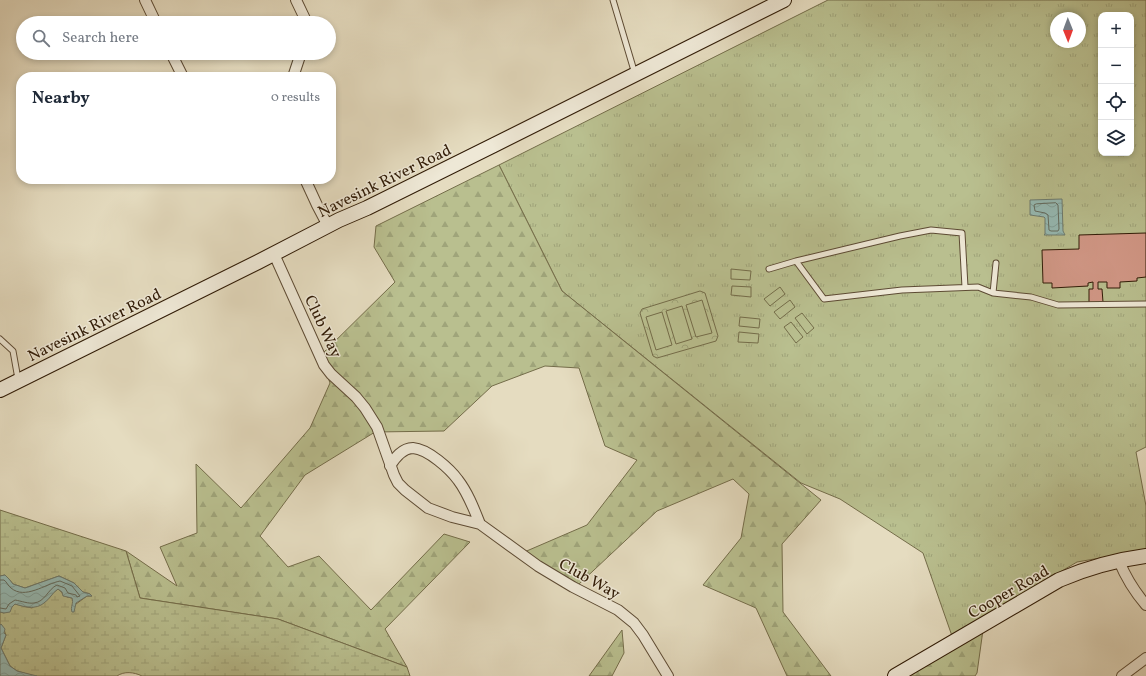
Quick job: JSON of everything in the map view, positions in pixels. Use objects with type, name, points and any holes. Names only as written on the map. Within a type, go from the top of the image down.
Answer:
[{"type":"main road","name":"Navesink River Road","points":[[0,390],[784,0]]},
{"type":"main road","name":"Cooper Road","points":[[895,676],[1059,580],[1080,571],[1146,556]]},
{"type":"street","points":[[145,0],[153,16]]},
{"type":"street","points":[[296,0],[303,16]]},
{"type":"street","points":[[174,60],[180,72]]},
{"type":"street","points":[[295,72],[299,60]]},
{"type":"street","points":[[307,184],[316,205],[328,226]]},
{"type":"street","name":"Club Way","points":[[274,254],[324,365],[331,374],[356,397],[369,414],[377,427],[390,466],[398,483],[419,502],[439,512],[480,524],[538,566],[618,610],[634,623],[668,676]]},
{"type":"street","points":[[390,466],[396,456],[414,448],[433,457],[445,466],[458,480],[471,502],[480,524]]},
{"type":"street","points":[[1119,561],[1125,576],[1146,605]]},
{"type":"street","points":[[1122,676],[1146,658]]},
{"type":"lane","points":[[613,0],[635,75]]},
{"type":"lane","points":[[769,269],[796,261],[931,230],[962,233],[965,287]]},
{"type":"lane","points":[[796,261],[824,299],[902,290],[978,287],[993,293],[1031,297],[1058,305],[1146,304]]},
{"type":"lane","points":[[993,293],[996,263]]},
{"type":"lane","points":[[0,339],[13,351],[18,380]]},
{"type":"green space","points":[[828,0],[1146,0],[1146,447],[1136,452],[1146,506],[1146,550],[1077,562],[952,636],[923,553],[840,499],[801,483],[562,291],[499,165]]},
{"type":"green space","points":[[499,165],[562,291],[821,500],[782,544],[783,612],[831,676],[787,676],[756,608],[703,585],[741,538],[749,494],[733,479],[657,511],[578,585],[522,553],[587,525],[637,460],[605,446],[579,368],[545,366],[492,386],[444,431],[375,432],[305,475],[260,536],[288,567],[319,556],[371,610],[444,534],[470,542],[385,629],[407,667],[278,619],[140,598],[126,551],[177,586],[160,547],[197,533],[196,464],[241,508],[310,428],[330,383],[320,356],[395,282],[374,247],[376,226]]},
{"type":"green space","points":[[731,269],[751,271],[750,280],[731,279]]},
{"type":"green space","points":[[732,286],[751,287],[751,297],[731,295]]},
{"type":"green space","points":[[780,287],[785,294],[770,306],[764,299]]},
{"type":"green space","points":[[700,291],[705,293],[718,336],[716,341],[657,358],[653,356],[640,313],[642,309]]},
{"type":"green space","points":[[702,300],[712,333],[696,337],[686,305]]},
{"type":"green space","points":[[790,300],[795,307],[780,319],[774,312]]},
{"type":"green space","points":[[682,306],[692,339],[676,344],[666,311]]},
{"type":"green space","points":[[662,312],[672,345],[656,350],[646,317]]},
{"type":"green space","points":[[802,313],[814,328],[807,334],[795,318]]},
{"type":"green space","points":[[740,317],[760,319],[759,328],[739,326]]},
{"type":"green space","points":[[791,322],[803,337],[796,343],[784,327]]},
{"type":"green space","points":[[739,332],[759,334],[758,343],[738,342]]},
{"type":"green space","points":[[0,510],[126,551],[140,598],[278,619],[407,667],[410,676],[142,676],[123,673],[117,676],[34,676],[17,671],[10,666],[1,648],[6,635],[1,624],[0,625],[0,612],[4,613],[15,604],[32,608],[58,589],[67,597],[72,598],[76,604],[87,596],[92,596],[83,592],[74,583],[59,576],[25,588],[13,584],[5,575],[0,576]]},
{"type":"green space","points":[[622,630],[624,653],[612,676],[589,676]]},
{"type":"green space","points":[[983,630],[977,673],[975,676],[895,676]]},
{"type":"water","points":[[1062,199],[1063,231],[1065,235],[1044,235],[1045,218],[1030,215],[1030,200]]},
{"type":"water","points":[[5,575],[13,584],[25,588],[59,576],[74,583],[83,592],[92,596],[87,596],[76,603],[74,612],[72,612],[72,598],[63,596],[62,592],[58,589],[46,601],[37,607],[15,604],[10,612],[4,613],[0,612],[0,576]]},
{"type":"water","points":[[1,624],[5,629],[4,633],[6,635],[1,648],[10,666],[17,671],[37,676],[0,676]]},
{"type":"building","points":[[1146,233],[1146,277],[1137,278],[1137,281],[1120,282],[1120,288],[1107,288],[1107,282],[1098,282],[1098,289],[1102,289],[1103,302],[1089,303],[1089,289],[1093,289],[1093,282],[1088,283],[1088,286],[1052,288],[1052,283],[1043,283],[1042,250],[1079,249],[1079,235]]}]
